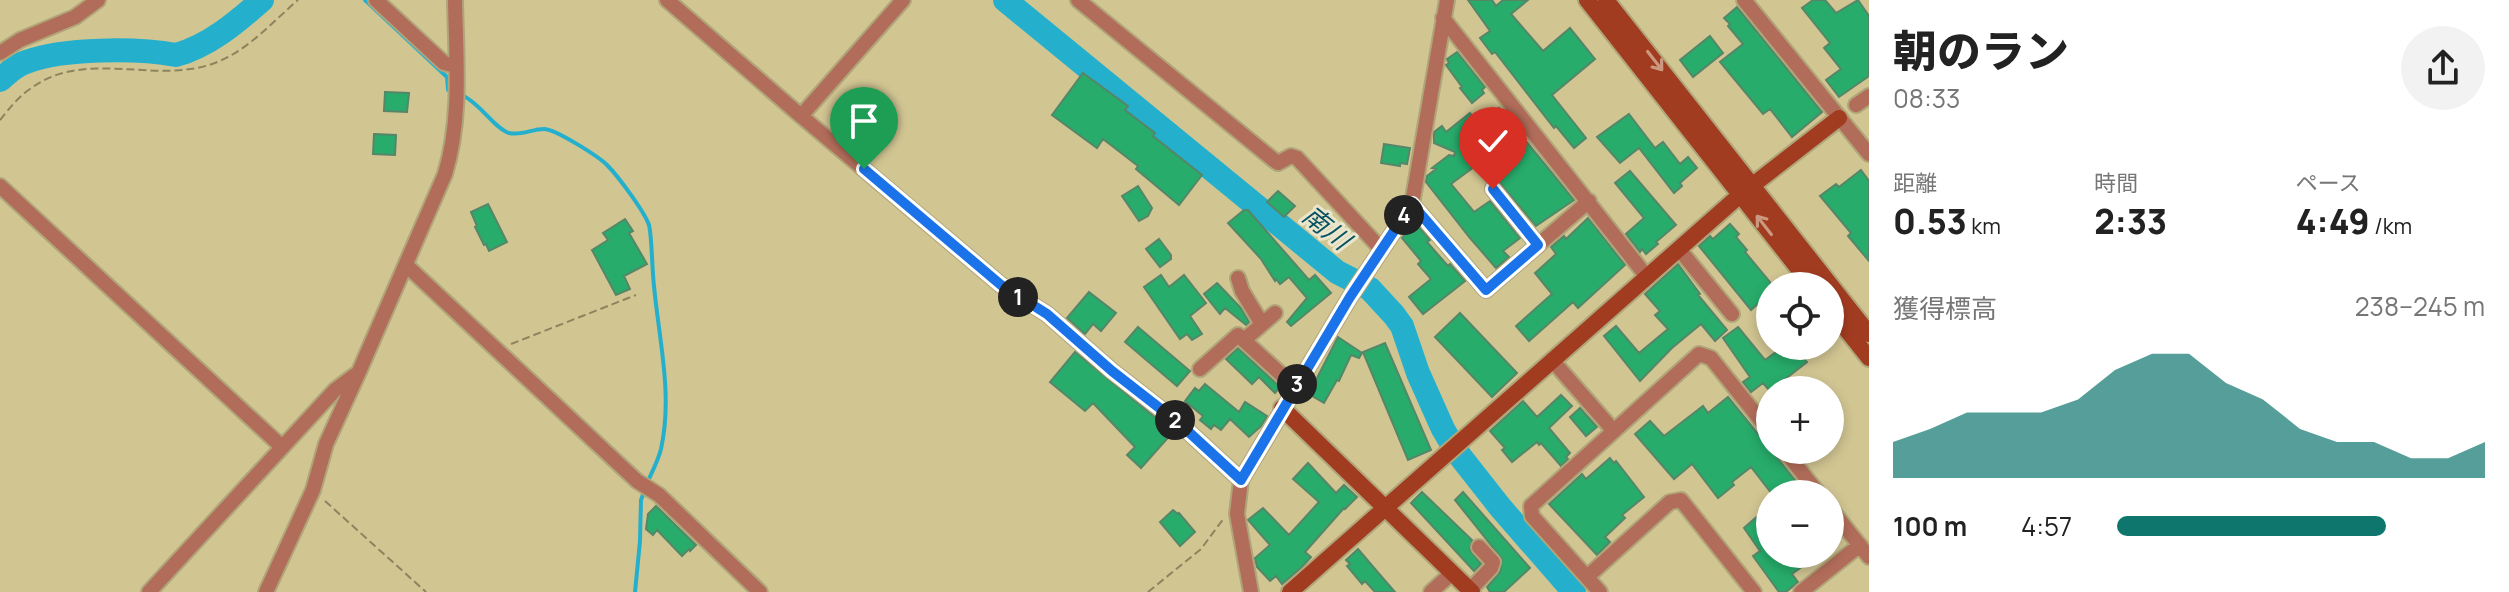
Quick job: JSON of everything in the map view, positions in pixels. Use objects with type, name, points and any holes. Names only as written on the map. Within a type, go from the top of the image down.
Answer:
[{"type":"street","points":[[0,53],[20,40],[75,17],[98,0]]},
{"type":"street","points":[[376,0],[444,63],[456,66]]},
{"type":"street","points":[[266,592],[313,490],[326,444],[449,161],[455,128],[455,0]]},
{"type":"street","points":[[667,0],[1001,285],[1047,314],[1112,371],[1180,424],[1241,480]]},
{"type":"street","points":[[801,116],[903,0]]},
{"type":"street","points":[[1078,0],[1275,161],[1278,163],[1291,156],[1297,158],[1378,255]]},
{"type":"street","points":[[1251,592],[1237,507],[1241,480],[1350,297],[1412,204],[1447,0]]},
{"type":"street","points":[[1587,0],[1869,334]]},
{"type":"street","points":[[1606,0],[1802,272]]},
{"type":"street","points":[[1750,2],[1869,154]]},
{"type":"street","points":[[1443,18],[1647,277]]},
{"type":"street","points":[[1290,592],[1746,190],[1839,118]]},
{"type":"street","points":[[0,186],[282,447]]},
{"type":"street","points":[[1493,189],[1538,245]]},
{"type":"street","points":[[1412,204],[1486,290],[1589,201]]},
{"type":"street","points":[[1679,249],[1732,314]]},
{"type":"street","points":[[406,265],[637,481],[659,495],[760,592]]},
{"type":"street","points":[[1238,278],[1242,291],[1262,324]]},
{"type":"street","points":[[1244,340],[1275,313]]},
{"type":"street","points":[[1844,327],[1869,358]]},
{"type":"street","points":[[1200,369],[1238,335],[1295,387]]},
{"type":"street","points":[[1600,592],[1532,516],[1531,506],[1699,354],[1711,358],[1756,414]]},
{"type":"street","points":[[1552,360],[1613,430]]},
{"type":"street","points":[[149,592],[335,390],[358,374]]},
{"type":"street","points":[[1282,408],[1471,591],[1493,562],[1479,547]]},
{"type":"street","points":[[1795,464],[1808,480]]},
{"type":"street","points":[[1587,577],[1670,502],[1681,500],[1754,592]]},
{"type":"street","points":[[1801,592],[1864,551],[1844,526]]},
{"type":"street","points":[[1431,592],[1452,573]]},
{"type":"path","points":[[0,120],[26,91],[64,73],[97,68],[168,72],[221,61],[252,41],[298,0]]},
{"type":"path","points":[[500,352],[512,344],[636,295]]},
{"type":"path","points":[[313,490],[426,592]]},
{"type":"path","points":[[1148,592],[1201,549],[1221,520],[1237,507]]},
{"type":"building","points":[[1468,0],[1492,0],[1496,6],[1503,0],[1528,0],[1511,14],[1543,51],[1570,28],[1595,59],[1552,95],[1586,138],[1574,148],[1480,38],[1490,31]]},
{"type":"building","points":[[1813,0],[1825,0],[1836,13],[1858,0],[1869,16],[1869,76],[1839,97],[1826,80],[1841,69],[1824,48],[1830,43],[1802,8]]},
{"type":"building","points":[[1737,7],[1822,112],[1792,137],[1770,109],[1763,114],[1720,62],[1743,44],[1724,18]]},
{"type":"building","points":[[1710,36],[1723,53],[1693,77],[1680,60]]},
{"type":"building","points":[[1457,52],[1485,87],[1482,90],[1484,93],[1472,103],[1446,65],[1449,63],[1447,59]]},
{"type":"building","points":[[1083,73],[1128,106],[1125,110],[1202,175],[1179,205],[1136,169],[1138,166],[1103,139],[1097,148],[1052,115]]},
{"type":"building","points":[[385,92],[409,93],[407,112],[384,111]]},
{"type":"building","points":[[1499,108],[1574,200],[1536,226],[1482,161],[1451,184],[1474,212],[1490,201],[1520,238],[1503,251],[1509,257],[1496,268],[1426,182],[1427,176],[1436,169],[1432,168],[1449,155],[1454,156],[1455,152],[1434,143],[1434,132],[1442,126],[1446,132],[1470,113],[1478,124]]},
{"type":"building","points":[[1629,114],[1655,148],[1663,142],[1680,164],[1688,157],[1697,168],[1674,193],[1639,148],[1620,163],[1597,137]]},
{"type":"building","points":[[374,134],[396,135],[395,155],[373,154]]},
{"type":"building","points":[[1384,144],[1410,148],[1407,164],[1381,163]]},
{"type":"building","points":[[1861,170],[1869,181],[1869,261],[1848,236],[1851,233],[1820,196],[1836,184],[1839,187]]},
{"type":"building","points":[[1630,171],[1676,225],[1646,254],[1642,249],[1640,252],[1626,234],[1644,218],[1615,183]]},
{"type":"building","points":[[1138,186],[1152,208],[1148,216],[1139,221],[1122,196]]},
{"type":"building","points":[[1278,191],[1295,206],[1284,217],[1267,202]]},
{"type":"building","points":[[488,204],[507,242],[489,251],[475,227],[471,212]]},
{"type":"building","points":[[1248,210],[1309,280],[1315,275],[1331,293],[1291,326],[1287,322],[1307,298],[1289,277],[1280,284],[1275,281],[1261,259],[1228,223]]},
{"type":"building","points":[[1588,218],[1625,265],[1578,308],[1573,302],[1529,341],[1516,326],[1552,294],[1535,273],[1556,254],[1551,247],[1564,236],[1566,239]]},
{"type":"building","points":[[625,219],[633,231],[629,233],[647,264],[624,276],[630,289],[616,295],[592,250],[608,240],[603,233]]},
{"type":"building","points":[[1415,222],[1430,240],[1427,242],[1465,281],[1423,314],[1409,297],[1431,279],[1402,238]]},
{"type":"building","points":[[1730,224],[1739,234],[1736,237],[1747,250],[1745,252],[1762,272],[1756,272],[1756,306],[1751,310],[1699,246],[1710,236],[1713,239]]},
{"type":"building","points":[[1159,239],[1171,255],[1171,259],[1160,267],[1146,249]]},
{"type":"building","points":[[1678,264],[1698,295],[1727,330],[1715,341],[1701,324],[1640,381],[1604,336],[1616,326],[1639,353],[1668,329],[1655,315],[1660,311],[1645,294]]},
{"type":"building","points":[[1161,275],[1169,287],[1184,275],[1206,303],[1190,316],[1202,334],[1192,340],[1187,334],[1180,339],[1144,287]]},
{"type":"building","points":[[1217,283],[1241,308],[1249,322],[1246,325],[1225,308],[1220,314],[1204,294]]},
{"type":"building","points":[[1089,292],[1116,313],[1101,331],[1093,324],[1085,334],[1067,318]]},
{"type":"building","points":[[1460,313],[1517,373],[1492,397],[1435,337]]},
{"type":"building","points":[[1138,327],[1190,371],[1177,386],[1125,342]]},
{"type":"building","points":[[1738,327],[1756,349],[1756,360],[1807,362],[1789,376],[1756,376],[1756,388],[1751,392],[1743,382],[1750,377],[1723,338]]},
{"type":"building","points":[[1338,337],[1362,353],[1359,358],[1351,355],[1324,403],[1305,392],[1313,379],[1316,380]]},
{"type":"building","points":[[1385,343],[1431,450],[1408,460],[1363,352]]},
{"type":"building","points":[[1238,348],[1280,387],[1275,393],[1259,377],[1252,384],[1226,359]]},
{"type":"building","points":[[1075,352],[1173,432],[1141,468],[1127,455],[1135,447],[1093,403],[1085,411],[1050,382]]},
{"type":"building","points":[[1205,384],[1239,412],[1245,402],[1267,416],[1261,426],[1249,437],[1230,419],[1221,430],[1214,425],[1211,429],[1200,420],[1203,416],[1185,401],[1195,388],[1199,391]]},
{"type":"building","points":[[1561,395],[1572,406],[1549,428],[1570,453],[1566,457],[1568,459],[1561,466],[1537,442],[1512,462],[1490,431],[1523,401],[1537,417]]},
{"type":"building","points":[[1728,397],[1756,432],[1756,464],[1782,464],[1795,480],[1761,480],[1751,467],[1718,498],[1692,464],[1674,479],[1635,434],[1650,421],[1664,436],[1703,406],[1708,413]]},
{"type":"building","points":[[1580,408],[1597,427],[1586,436],[1570,417]]},
{"type":"building","points":[[1610,458],[1614,463],[1616,461],[1644,497],[1622,515],[1625,518],[1605,537],[1610,542],[1597,555],[1549,504],[1582,474],[1586,479]]},
{"type":"building","points":[[1308,463],[1336,493],[1344,485],[1357,497],[1305,552],[1311,557],[1302,567],[1282,584],[1276,576],[1270,581],[1257,567],[1255,558],[1270,545],[1248,520],[1263,508],[1289,535],[1319,502],[1293,479]]},
{"type":"building","points":[[1422,492],[1472,540],[1470,550],[1481,564],[1474,571],[1411,503]]},
{"type":"building","points":[[1463,492],[1530,568],[1504,592],[1490,592],[1487,587],[1500,572],[1502,559],[1455,500]]},
{"type":"building","points":[[656,506],[696,545],[690,551],[682,556],[657,530],[653,535],[646,529],[648,514]]},
{"type":"building","points":[[1173,510],[1195,532],[1180,546],[1160,522]]},
{"type":"building","points":[[1756,518],[1756,545],[1744,528]]},
{"type":"building","points":[[1358,549],[1395,592],[1375,592],[1365,581],[1362,584],[1347,566],[1350,564],[1346,560]]},
{"type":"building","points":[[1762,568],[1800,568],[1792,574],[1798,582],[1786,592],[1779,592]]},
{"type":"waterway","points":[[0,80],[22,63],[60,54],[121,50],[176,55],[233,25],[262,0]]},
{"type":"waterway","points":[[365,0],[447,77],[448,90],[454,92]]},
{"type":"waterway","name":"南川","points":[[1005,0],[1337,272],[1370,289],[1402,326],[1418,373],[1456,451],[1574,592]]},
{"type":"waterway","points":[[462,95],[509,133],[549,130],[595,156],[618,177],[649,225],[666,408],[661,449],[647,483]]},
{"type":"waterway","points":[[635,592],[644,492]]},
{"type":"route","points":[[864,169],[1001,285],[1047,314],[1112,371],[1180,424],[1241,480],[1350,297],[1412,204],[1486,290],[1538,245],[1493,189]]}]
